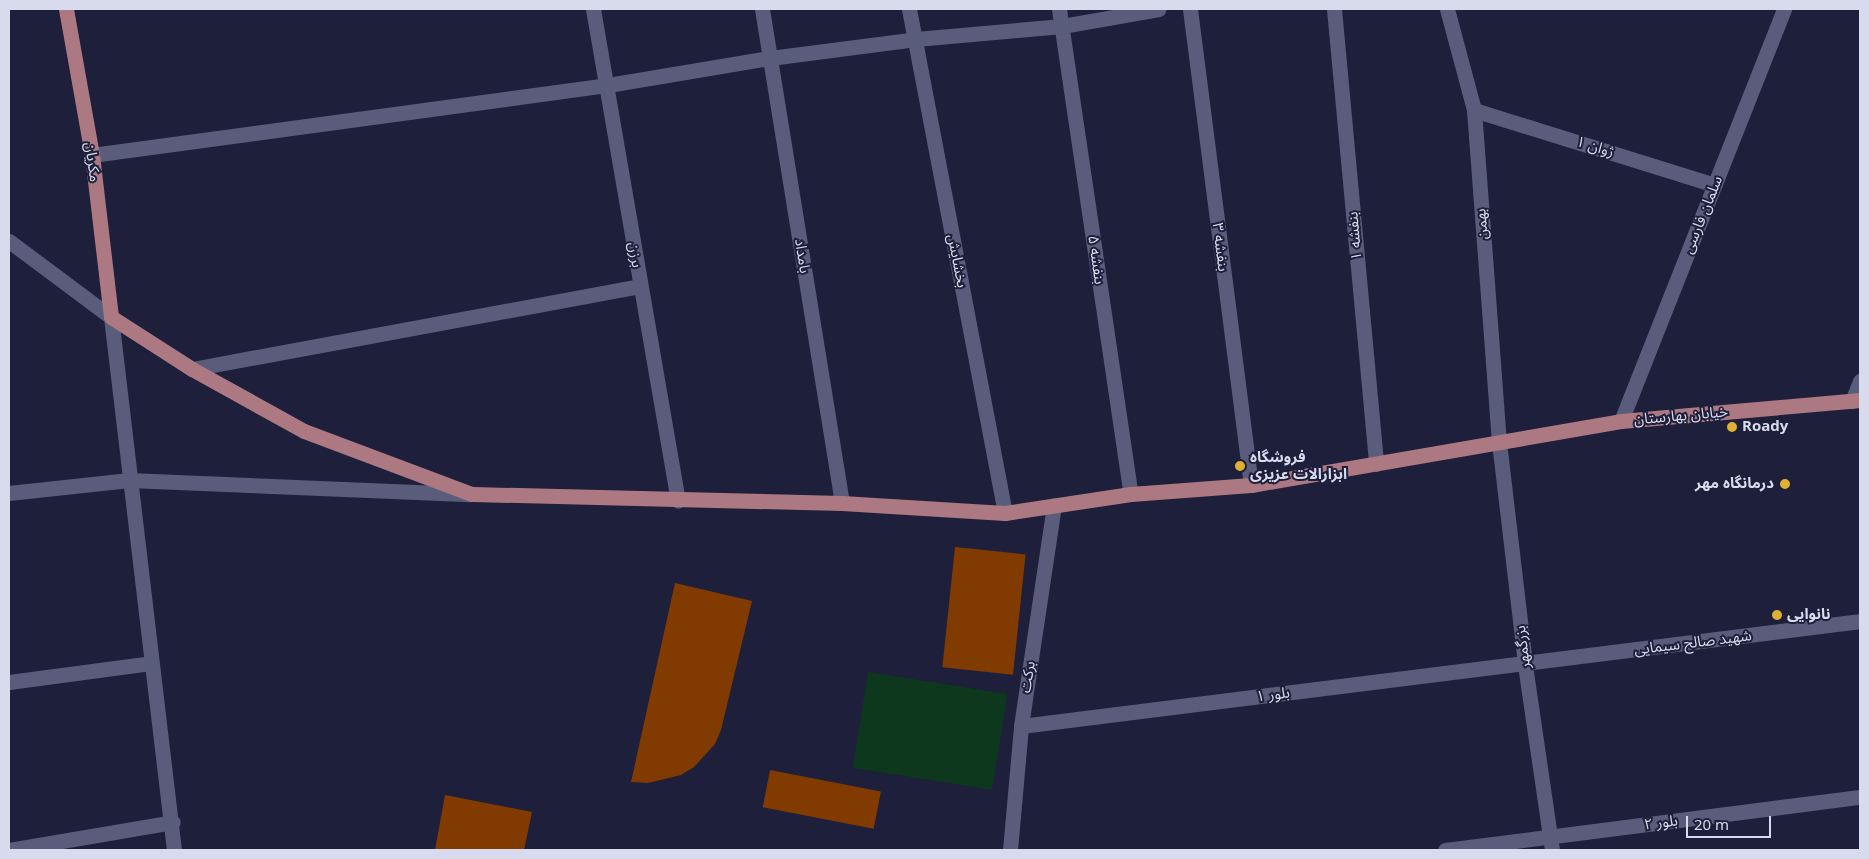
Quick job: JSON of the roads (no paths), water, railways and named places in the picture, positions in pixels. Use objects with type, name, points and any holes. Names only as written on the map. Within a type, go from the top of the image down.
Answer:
[{"type":"main road","name":"مکریان","points":[[66,9],[92,155],[111,317]]},
{"type":"main road","name":"خیابان بهارستان","points":[[111,317],[192,369],[304,430],[472,494],[678,501],[842,503],[1005,513],[1131,494],[1251,485],[1621,421],[1856,400]]},
{"type":"street","name":"برزن","points":[[593,9],[608,85],[639,286],[678,501]]},
{"type":"street","name":"بامداد","points":[[762,9],[842,503]]},
{"type":"street","name":"بخشایش","points":[[910,9],[1005,513]]},
{"type":"street","name":"بنفشه ۵","points":[[1059,9],[1131,494]]},
{"type":"street","points":[[92,155],[608,85],[770,58],[916,39],[1062,26],[1159,9]]},
{"type":"street","name":"بنفشه ۳","points":[[1190,9],[1251,485]]},
{"type":"street","name":"بنفشه ۱","points":[[1334,9],[1376,464]]},
{"type":"street","name":"بهمن","points":[[1447,9],[1474,110],[1499,442]]},
{"type":"street","name":"سلمان فارسی","points":[[1621,421],[1784,9]]},
{"type":"street","name":"ژوان ۱","points":[[1474,110],[1715,185]]},
{"type":"street","points":[[9,241],[111,317],[151,663],[173,822],[174,850]]},
{"type":"street","points":[[192,369],[639,286]]},
{"type":"street","points":[[1856,400],[1860,381]]},
{"type":"street","name":"بزرگمهر","points":[[1499,442],[1525,665],[1551,844]]},
{"type":"street","points":[[9,493],[129,480],[472,494]]},
{"type":"street","name":"برکت","points":[[1010,850],[1021,726],[1054,505]]},
{"type":"street","name":"شهید صالح سیمایی","points":[[1525,665],[1860,621]]},
{"type":"street","points":[[9,682],[151,663]]},
{"type":"street","name":"بلور ۱","points":[[1021,726],[1525,665]]},
{"type":"street","name":"بلور ۲","points":[[1445,850],[1551,844],[1860,797]]},
{"type":"street","points":[[9,850],[173,822]]},
{"type":"place","name":"Roady","points":[[1732,427]]},
{"type":"place","name":"فروشگاه ابزارالات عزیزی","points":[[1240,466]]},
{"type":"place","name":"درمانگاه مهر","points":[[1785,484]]},
{"type":"place","name":"نانوایی","points":[[1777,615]]}]
